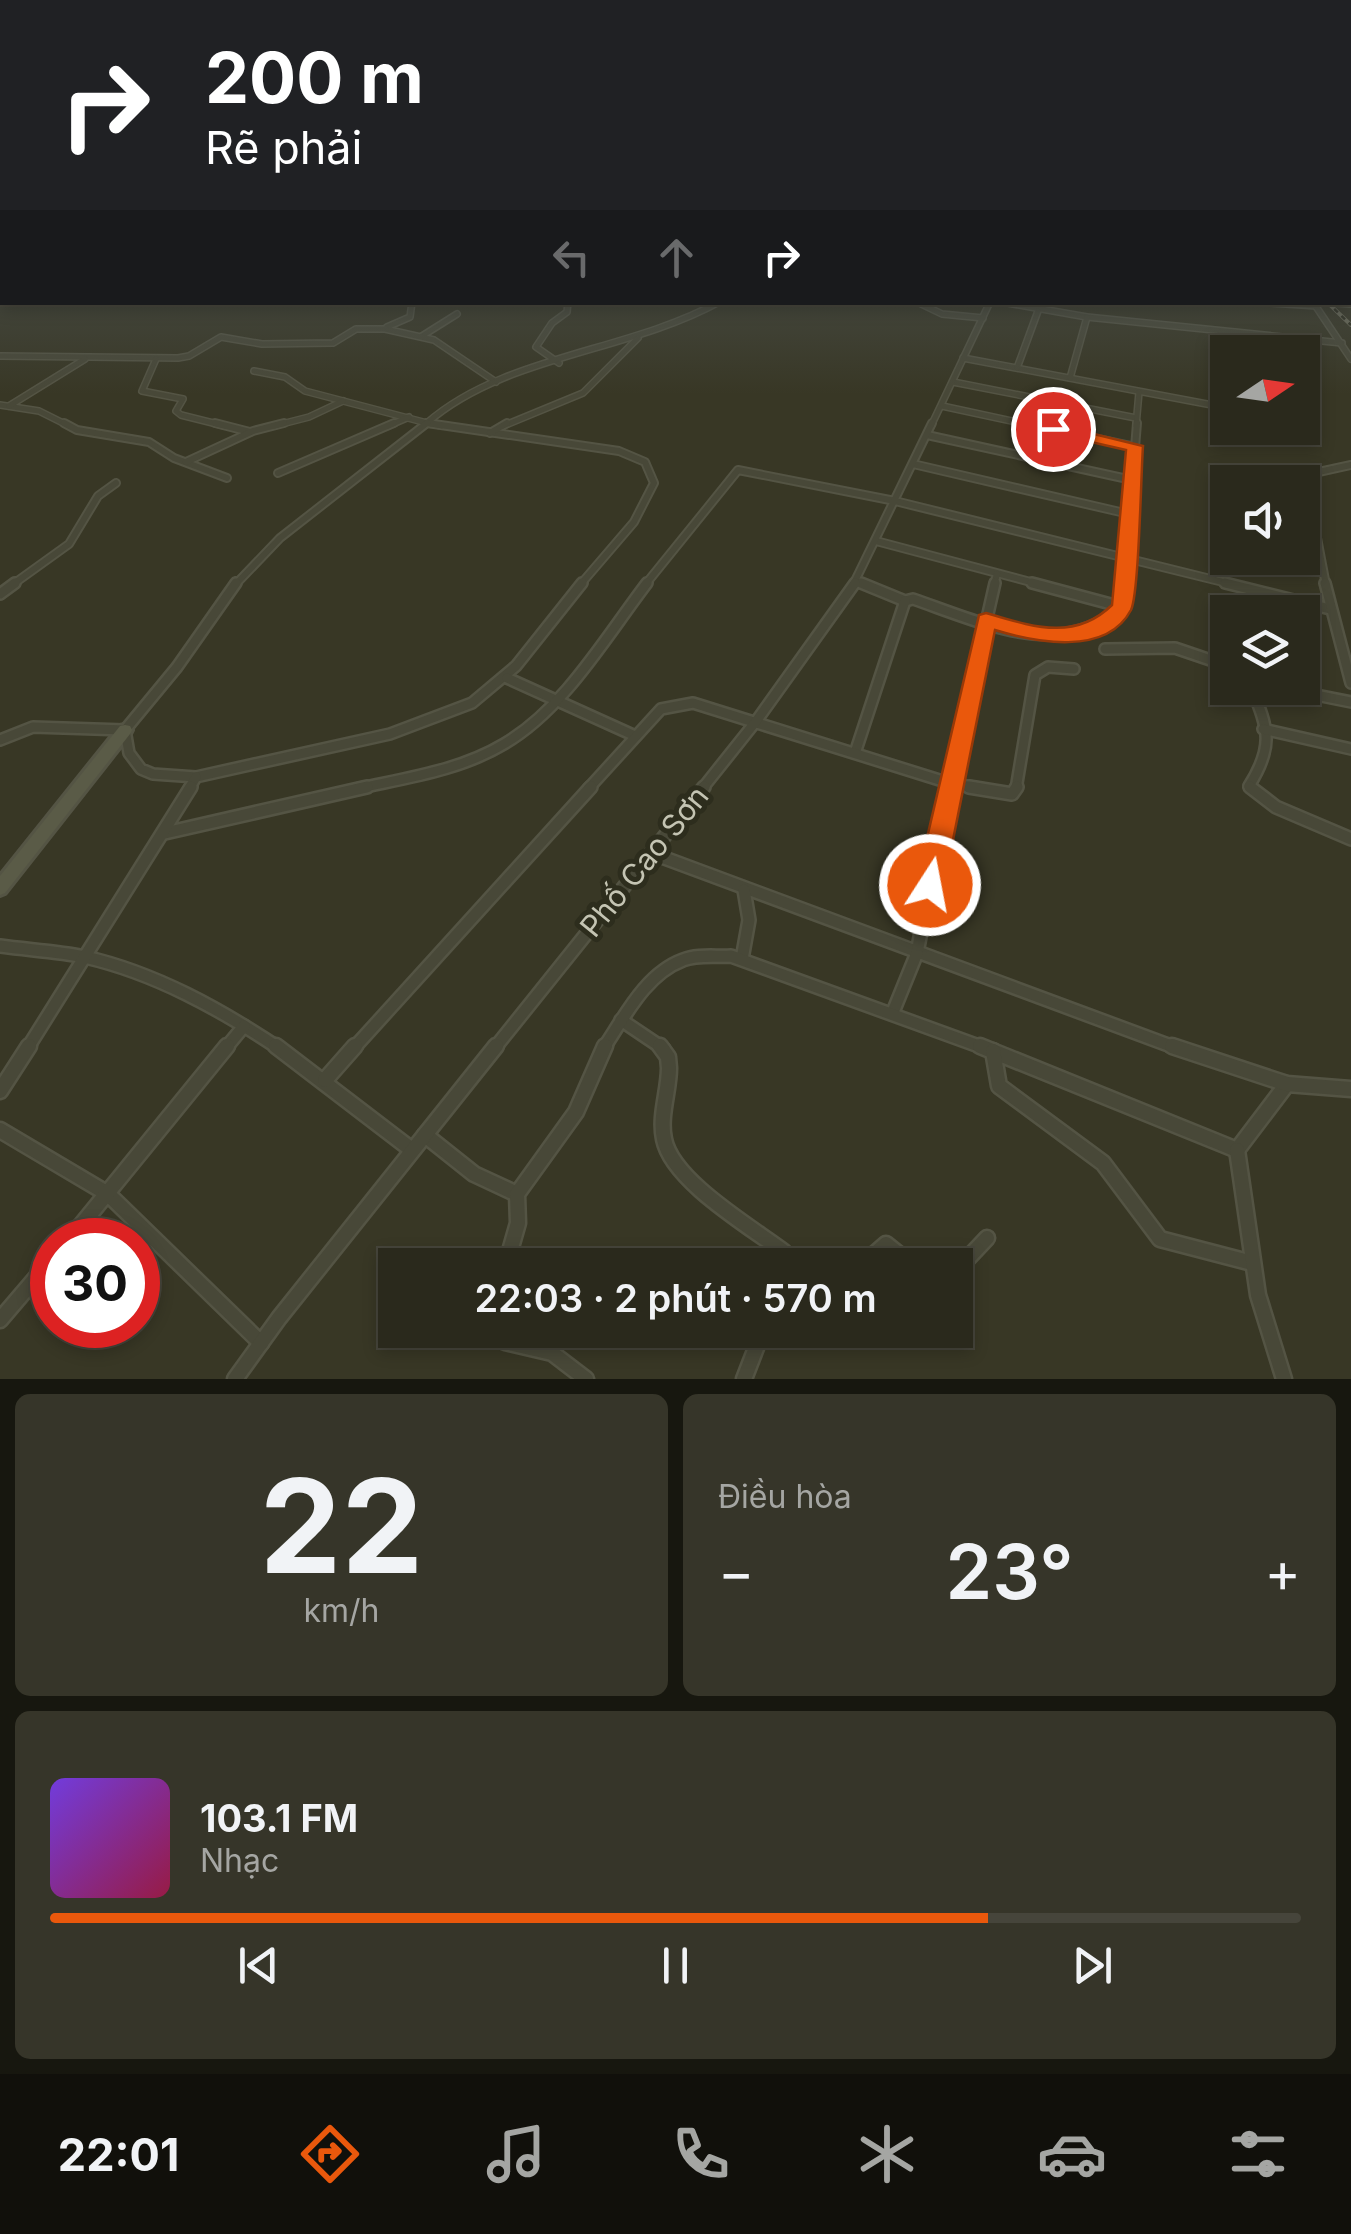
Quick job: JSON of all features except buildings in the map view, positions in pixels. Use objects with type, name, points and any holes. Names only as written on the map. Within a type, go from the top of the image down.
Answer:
[{"type":"street","points":[[385,328],[410,317],[412,305]]},
{"type":"street","points":[[559,363],[536,348],[552,324],[568,312],[568,305]]},
{"type":"street","points":[[0,888],[165,683],[216,606],[265,550],[460,398],[496,382],[686,322],[714,305]]},
{"type":"street","points":[[923,305],[942,314],[983,318]]},
{"type":"street","name":"Phố Cao Sơn","points":[[234,1379],[757,720],[856,581],[989,305]]},
{"type":"street","points":[[1014,305],[1087,317],[1342,342]]},
{"type":"street","points":[[1316,305],[1351,359]]},
{"type":"street","points":[[1017,368],[1038,311]]},
{"type":"street","points":[[422,336],[457,314]]},
{"type":"street","points":[[1070,378],[1087,317]]},
{"type":"street","points":[[0,356],[186,358],[221,337],[262,344],[334,342],[356,329],[385,328],[422,336],[496,382]]},
{"type":"street","points":[[490,434],[522,415],[584,393],[638,338]]},
{"type":"street","points":[[0,408],[88,358]]},
{"type":"street","points":[[963,358],[1210,405]]},
{"type":"street","points":[[156,359],[142,392],[183,399],[176,411],[180,415],[250,432]]},
{"type":"street","points":[[125,730],[132,759],[146,772],[196,778],[390,734],[472,703],[506,678],[634,522],[654,483],[645,462],[619,450],[429,424],[305,391],[286,377],[254,371]]},
{"type":"street","points":[[953,382],[1136,418]]},
{"type":"street","points":[[856,581],[905,601],[912,599],[1038,636],[1062,638],[1104,626],[1122,608],[1139,392]]},
{"type":"street","points":[[186,462],[250,432],[309,417],[343,401]]},
{"type":"street","points":[[10,405],[39,411],[77,430],[149,442],[226,478]]},
{"type":"street","points":[[942,406],[1134,446]]},
{"type":"street","points":[[278,473],[409,417]]},
{"type":"street","points":[[927,435],[1132,480]]},
{"type":"street","points":[[913,464],[1129,514]]},
{"type":"street","points":[[1351,465],[1305,475],[1330,610],[1351,683]]},
{"type":"street","points":[[165,833],[456,766],[503,745],[535,722],[558,698],[733,472],[746,470],[895,501],[1330,610]]},
{"type":"street","points":[[0,594],[69,544],[98,496],[116,483]]},
{"type":"street","points":[[876,541],[1122,608]]},
{"type":"street","points":[[894,1012],[917,954],[997,574]]},
{"type":"street","points":[[856,750],[905,601]]},
{"type":"street","points":[[1105,649],[1175,648],[1210,660]]},
{"type":"street","points":[[325,1080],[633,735],[671,704],[693,702],[856,750],[950,783],[1012,794],[1017,788],[1035,675],[1040,669],[1058,666],[1074,669]]},
{"type":"street","points":[[506,678],[558,698],[633,735]]},
{"type":"street","points":[[1320,696],[1351,702]]},
{"type":"street","points":[[1257,705],[1268,752],[1262,769],[1249,786],[1276,808],[1351,839]]},
{"type":"street","points":[[0,740],[33,727],[70,725],[125,730]]},
{"type":"street","points":[[1263,729],[1351,749]]},
{"type":"street","points":[[0,1091],[196,778]]},
{"type":"street","points":[[651,852],[917,954],[1287,1084],[1351,1089]]},
{"type":"street","points":[[742,959],[749,920],[744,890]]},
{"type":"street","points":[[0,946],[86,958],[166,986],[244,1026],[325,1080],[412,1150]]},
{"type":"street","points":[[511,1248],[518,1222],[517,1194],[576,1112],[602,1050],[620,1020],[644,989],[686,958],[708,955],[742,959],[894,1012],[1237,1150]]},
{"type":"street","points":[[620,1020],[664,1048],[668,1057],[663,1122],[667,1153],[685,1173],[779,1248]]},
{"type":"street","points":[[88,1218],[244,1026]]},
{"type":"street","points":[[993,1051],[999,1086],[1087,1149],[1118,1178],[1150,1232],[1160,1239],[1252,1263]]},
{"type":"street","points":[[1284,1379],[1269,1338],[1252,1263],[1237,1150],[1287,1084]]},
{"type":"street","points":[[0,1130],[108,1194],[261,1343]]},
{"type":"street","points":[[425,1134],[474,1174],[517,1194]]},
{"type":"street","points":[[973,1253],[988,1238]]},
{"type":"street","points":[[0,1320],[30,1285]]},
{"type":"street","points":[[530,1348],[552,1353],[586,1379]]},
{"type":"street","points":[[744,1379],[756,1348]]},
{"type":"railway","points":[[1330,305],[1351,325]]},
{"type":"route","points":[[930,885],[986,620],[1038,636],[1062,638],[1104,626],[1122,608],[1134,446],[1053,429]]}]
